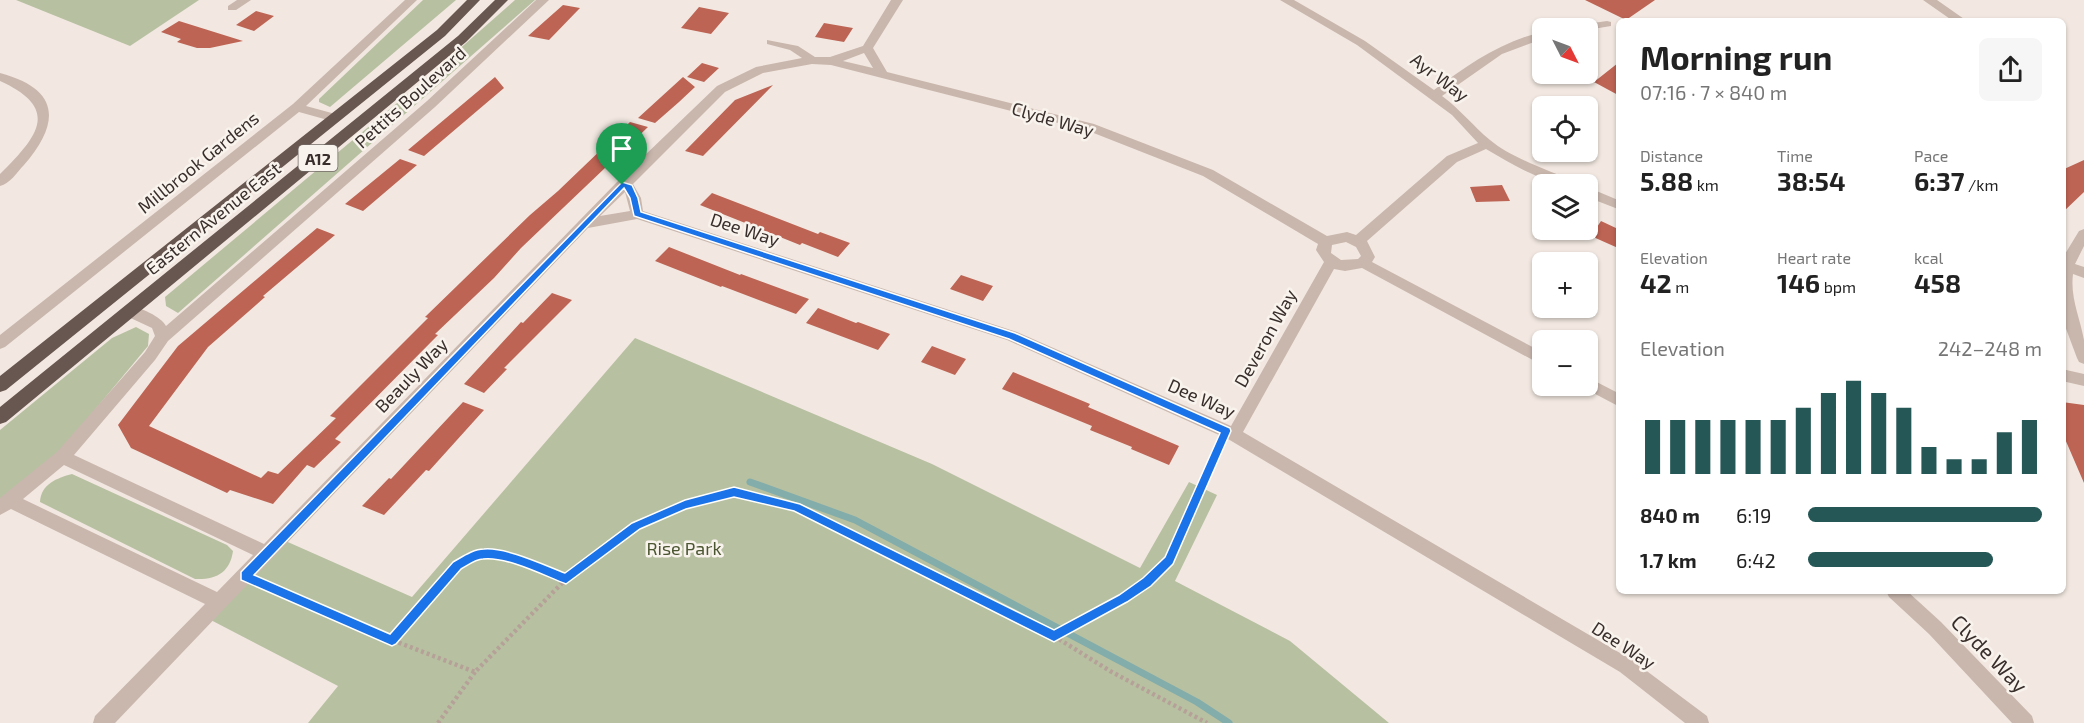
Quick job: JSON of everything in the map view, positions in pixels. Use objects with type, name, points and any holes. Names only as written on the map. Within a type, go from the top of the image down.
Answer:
[{"type":"highway","name":"Eastern Avenue East","points":[[0,385],[441,33],[474,0]]},
{"type":"highway","name":"Eastern Avenue East","points":[[0,417],[462,39],[502,0]]},
{"type":"street","points":[[232,9],[245,0]]},
{"type":"street","name":"Millbrook Gardens","points":[[0,344],[297,107],[411,0]]},
{"type":"street","name":"Pettits Boulevard","points":[[5,505],[63,457],[150,356],[163,337],[431,104],[543,0]]},
{"type":"street","points":[[831,61],[867,48],[897,0]]},
{"type":"street","name":"Ayr Way","points":[[1286,0],[1361,43],[1456,112],[1486,144],[1543,174]]},
{"type":"street","points":[[1929,0],[1956,18]]},
{"type":"street","points":[[1598,25],[1607,24]]},
{"type":"street","points":[[1434,96],[1494,52],[1532,37]]},
{"type":"street","points":[[771,42],[794,48],[812,60]]},
{"type":"street","points":[[867,48],[882,73]]},
{"type":"street","name":"Clyde Way","points":[[760,69],[812,60],[831,61],[1090,127],[1208,173],[1326,242]]},
{"type":"street","name":"Beauly Way","points":[[102,723],[622,185],[721,89],[760,69]]},
{"type":"street","points":[[0,77],[32,94],[42,104],[44,114],[42,125],[32,147],[0,182]]},
{"type":"street","points":[[297,107],[335,118]]},
{"type":"street","points":[[1358,241],[1452,159],[1486,144]]},
{"type":"street","points":[[584,224],[637,214],[628,187],[622,185]]},
{"type":"street","points":[[1598,197],[1616,204]]},
{"type":"street","name":"Dee Way","points":[[637,214],[1012,336],[1230,432],[1626,666],[1700,723]]},
{"type":"street","points":[[2084,234],[2067,266],[2066,301],[2073,333],[2084,358]]},
{"type":"street","points":[[1336,238],[1358,241],[1366,248],[1368,257],[1363,263],[1345,267],[1330,262],[1323,250],[1326,242],[1336,238]]},
{"type":"street","name":"Deveron Way","points":[[1230,432],[1330,262]]},
{"type":"street","points":[[1363,263],[1532,354]]},
{"type":"street","points":[[2067,266],[2084,273]]},
{"type":"street","points":[[129,311],[158,324],[163,337]]},
{"type":"street","points":[[2066,376],[2084,380]]},
{"type":"street","points":[[1598,389],[1616,399]]},
{"type":"street","points":[[63,457],[266,553]]},
{"type":"street","points":[[5,505],[220,602]]},
{"type":"street","name":"Clyde Way","points":[[1898,594],[1935,628],[2025,723]]},
{"type":"path","points":[[1054,636],[1147,582],[1169,560],[1230,432]]},
{"type":"path","points":[[438,723],[475,672],[566,579],[636,526],[685,505],[734,492],[796,507],[1054,636],[1110,671],[1207,723]]},
{"type":"path","points":[[392,640],[457,566],[484,553],[520,560],[566,579]]},
{"type":"path","points":[[245,576],[392,640],[475,672]]},
{"type":"green space","points":[[16,0],[199,0],[130,46]]},
{"type":"green space","points":[[423,0],[456,0],[330,107],[319,102],[319,99]]},
{"type":"green space","points":[[515,0],[535,0],[178,313],[166,306],[165,297],[415,88]]},
{"type":"green space","points":[[136,327],[149,334],[148,346],[64,447],[0,500],[0,430],[112,338]]},
{"type":"green space","name":"Rise Park","points":[[635,338],[932,464],[1140,568],[1189,482],[1217,495],[1175,581],[1290,641],[1389,723],[308,723],[338,686],[205,617],[281,539],[412,597]]},
{"type":"green space","points":[[72,474],[227,545],[233,551],[229,564],[216,576],[195,579],[40,502],[47,486]]},
{"type":"building","points":[[1585,0],[1655,0],[1629,18],[1622,18]]},
{"type":"building","points":[[563,5],[580,8],[549,40],[528,36]]},
{"type":"building","points":[[699,7],[729,13],[711,34],[681,28]]},
{"type":"building","points":[[256,11],[274,16],[254,31],[236,25]]},
{"type":"building","points":[[179,21],[243,41],[210,48],[197,48],[177,42],[181,39],[161,32]]},
{"type":"building","points":[[824,23],[853,28],[844,42],[815,37]]},
{"type":"building","points":[[702,63],[719,68],[704,82],[687,77]]},
{"type":"building","points":[[1616,65],[1616,94],[1598,84],[1598,79]]},
{"type":"building","points":[[495,77],[504,88],[424,156],[408,150]]},
{"type":"building","points":[[683,77],[695,87],[679,102],[655,123],[638,118]]},
{"type":"building","points":[[773,85],[703,156],[685,151],[735,100]]},
{"type":"building","points":[[630,122],[648,127],[435,334],[438,335],[335,439],[341,442],[314,468],[307,465],[273,504],[230,490],[227,493],[131,448],[118,425],[178,346],[317,228],[335,235],[263,296],[265,297],[208,347],[149,426],[261,478],[268,471],[278,474],[336,418],[330,416],[428,318],[425,317]]},
{"type":"building","points":[[400,159],[417,165],[363,211],[345,204]]},
{"type":"building","points":[[2084,160],[2084,192],[2066,209],[2066,168]]},
{"type":"building","points":[[1502,185],[1510,201],[1476,202],[1470,187]]},
{"type":"building","points":[[712,193],[818,234],[820,232],[850,243],[838,257],[802,243],[800,245],[700,205]]},
{"type":"building","points":[[1601,221],[1616,228],[1616,247],[1598,239],[1598,226]]},
{"type":"building","points":[[669,247],[809,299],[796,314],[655,261]]},
{"type":"building","points":[[961,275],[993,286],[983,301],[950,289]]},
{"type":"building","points":[[552,293],[572,300],[504,368],[507,369],[484,393],[464,384],[521,322],[523,323]]},
{"type":"building","points":[[818,308],[890,334],[878,350],[806,323]]},
{"type":"building","points":[[932,346],[966,359],[955,375],[921,362]]},
{"type":"building","points":[[1013,372],[1090,404],[1088,407],[1179,446],[1169,465],[1131,449],[1132,447],[1090,430],[1092,426],[1002,389]]},
{"type":"building","points":[[463,402],[484,410],[429,471],[426,470],[384,515],[362,506],[389,478],[391,479]]},
{"type":"building","points":[[2066,403],[2084,405],[2084,483],[2066,441]]},
{"type":"waterway","points":[[750,482],[855,520],[1197,702],[1229,723]]},
{"type":"route","points":[[622,185],[628,187],[634,198],[637,214],[1012,336],[1226,431],[1169,560],[1147,582],[1123,598],[1054,636],[796,507],[734,492],[685,505],[636,526],[566,579],[520,560],[484,553],[471,558],[457,566],[392,640],[245,576],[622,185]]}]
